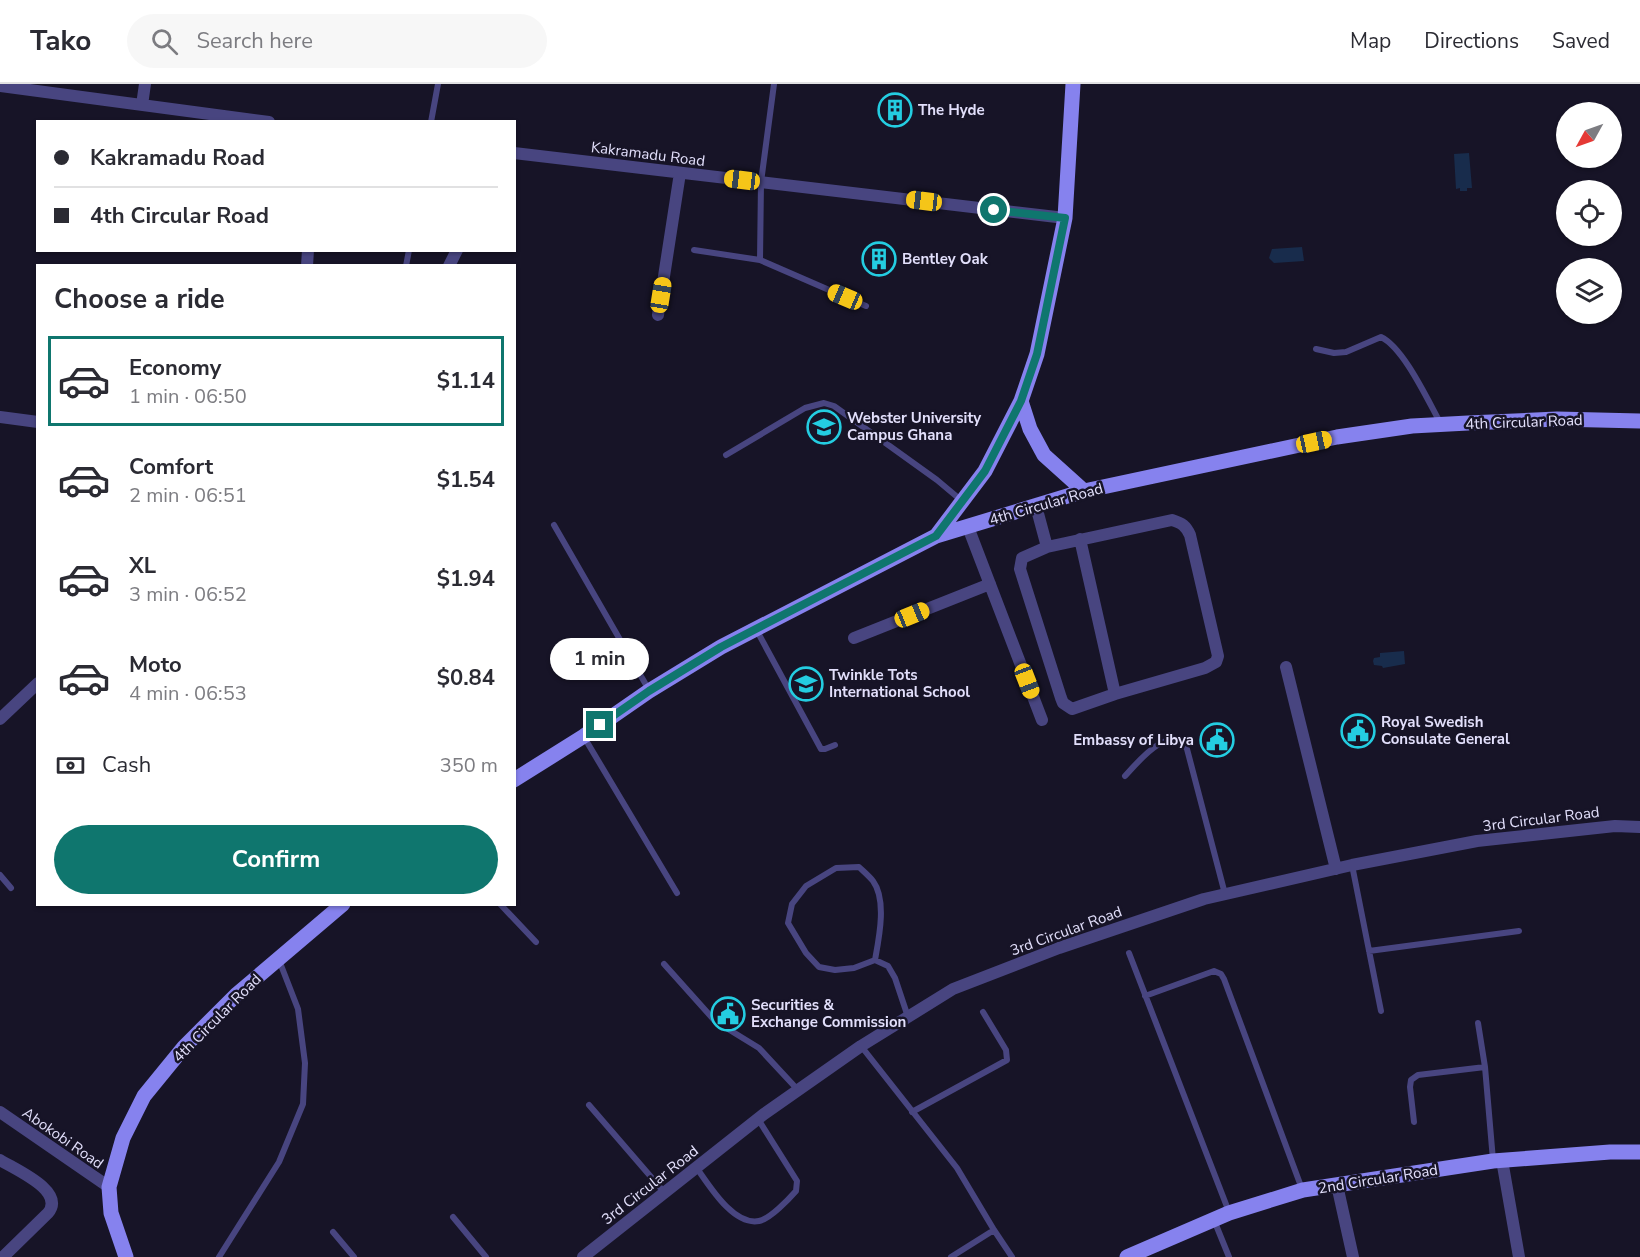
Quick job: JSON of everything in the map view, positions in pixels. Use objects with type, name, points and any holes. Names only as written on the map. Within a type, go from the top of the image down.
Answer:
[{"type":"street","points":[[142,105],[145,84]]},
{"type":"street","points":[[936,536],[985,471],[1021,401],[1037,354],[1065,218],[1073,84]]},
{"type":"street","points":[[0,86],[254,120]]},
{"type":"street","name":"Kakramadu Road","points":[[516,153],[1065,218]]},
{"type":"street","points":[[658,315],[680,172]]},
{"type":"street","points":[[1021,401],[1029,429],[1044,455],[1084,491]]},
{"type":"street","points":[[0,417],[36,423]]},
{"type":"street","name":"4th Circular Road","points":[[516,779],[649,691],[756,628],[936,536],[1084,491],[1337,437],[1442,424],[1557,419],[1640,421]]},
{"type":"street","points":[[1036,506],[1047,546]]},
{"type":"street","points":[[1172,520],[1180,522],[1190,535],[1218,656],[1216,662],[1212,666],[1072,709],[1063,703],[1020,568],[1022,558],[1047,546],[1172,520]]},
{"type":"street","points":[[968,527],[1042,720]]},
{"type":"street","points":[[1080,539],[1115,694]]},
{"type":"street","points":[[854,638],[990,584]]},
{"type":"street","points":[[1286,667],[1336,869]]},
{"type":"street","points":[[0,719],[36,685]]},
{"type":"street","name":"3rd Circular Road","points":[[583,1257],[798,1090],[861,1046],[953,989],[1059,948],[1204,900],[1352,865],[1478,841],[1615,826],[1640,827]]},
{"type":"street","name":"4th Circular Road","points":[[126,1257],[111,1213],[109,1188],[123,1138],[144,1096],[184,1047],[236,995],[337,906]]},
{"type":"street","name":"Abokobi Road","points":[[0,1112],[109,1188]]},
{"type":"street","name":"2nd Circular Road","points":[[1127,1257],[1213,1219],[1303,1190],[1497,1161],[1610,1152],[1640,1152]]},
{"type":"street","points":[[0,1160],[46,1188],[53,1200],[52,1209],[3,1257]]},
{"type":"street","points":[[1497,1161],[1519,1257]]},
{"type":"street","points":[[1337,1185],[1353,1257]]},
{"type":"lane","points":[[431,120],[438,84]]},
{"type":"lane","points":[[760,260],[761,182],[774,84]]},
{"type":"lane","points":[[694,250],[760,260],[866,306]]},
{"type":"lane","points":[[1316,349],[1346,352],[1381,337],[1389,341],[1400,353],[1442,424]]},
{"type":"lane","points":[[726,455],[805,408],[824,403],[834,406],[963,501]]},
{"type":"lane","points":[[554,525],[649,691]]},
{"type":"lane","points":[[756,628],[803,714],[817,745],[821,749],[834,745]]},
{"type":"lane","points":[[584,736],[677,892]]},
{"type":"lane","points":[[1125,776],[1156,745],[1176,739],[1182,742],[1187,749],[1225,895]]},
{"type":"lane","points":[[1352,865],[1381,1011]]},
{"type":"lane","points":[[875,960],[881,924],[879,897],[874,882],[859,867],[836,868],[806,886],[792,904],[788,923],[806,953],[819,967],[835,970],[854,968],[875,960],[888,966],[895,978],[908,1017]]},
{"type":"lane","points":[[0,875],[11,888]]},
{"type":"lane","points":[[502,906],[536,942]]},
{"type":"lane","points":[[1369,951],[1519,931]]},
{"type":"lane","points":[[1129,953],[1229,1213]]},
{"type":"lane","points":[[219,1257],[279,1162],[303,1104],[304,1063],[298,1009],[279,958]]},
{"type":"lane","points":[[664,964],[716,1021],[759,1048],[798,1090]]},
{"type":"lane","points":[[1145,996],[1214,971],[1221,974],[1303,1190]]},
{"type":"lane","points":[[912,1112],[1007,1060],[1006,1050],[983,1012]]},
{"type":"lane","points":[[1478,1023],[1497,1161]]},
{"type":"lane","points":[[861,1046],[957,1168],[1012,1257]]},
{"type":"lane","points":[[1414,1122],[1411,1080],[1418,1075],[1485,1067]]},
{"type":"lane","points":[[589,1105],[664,1192]]},
{"type":"lane","points":[[696,1167],[728,1210],[746,1219],[759,1221],[773,1213],[796,1191],[797,1181],[758,1119]]},
{"type":"lane","points":[[453,1217],[486,1257]]},
{"type":"lane","points":[[1213,1219],[1229,1257]]},
{"type":"lane","points":[[951,1257],[994,1230]]},
{"type":"lane","points":[[333,1232],[354,1257]]},
{"type":"water","points":[[1469,153],[1472,188],[1460,191],[1460,188],[1456,189],[1454,154]]},
{"type":"water","points":[[1302,247],[1304,261],[1274,263],[1269,258],[1272,249]]},
{"type":"water","points":[[1404,651],[1405,664],[1383,668],[1374,665],[1374,658],[1380,657],[1380,653]]},
{"type":"place","name":"The Hyde","points":[[895,110]]},
{"type":"place","name":"Bentley Oak","points":[[879,259]]},
{"type":"place","name":"Webster University Campus Ghana","points":[[824,427]]},
{"type":"place","name":"Twinkle Tots International School","points":[[806,684]]},
{"type":"place","name":"Royal Swedish Consulate General","points":[[1358,731]]},
{"type":"place","name":"Embassy of Libya","points":[[1217,740]]},
{"type":"place","name":"Securities & Exchange Commission","points":[[728,1014]]},
{"type":"route","points":[[600,725],[649,691],[721,647],[936,536],[985,471],[1021,401],[1037,354],[1065,218],[994,210]]}]
